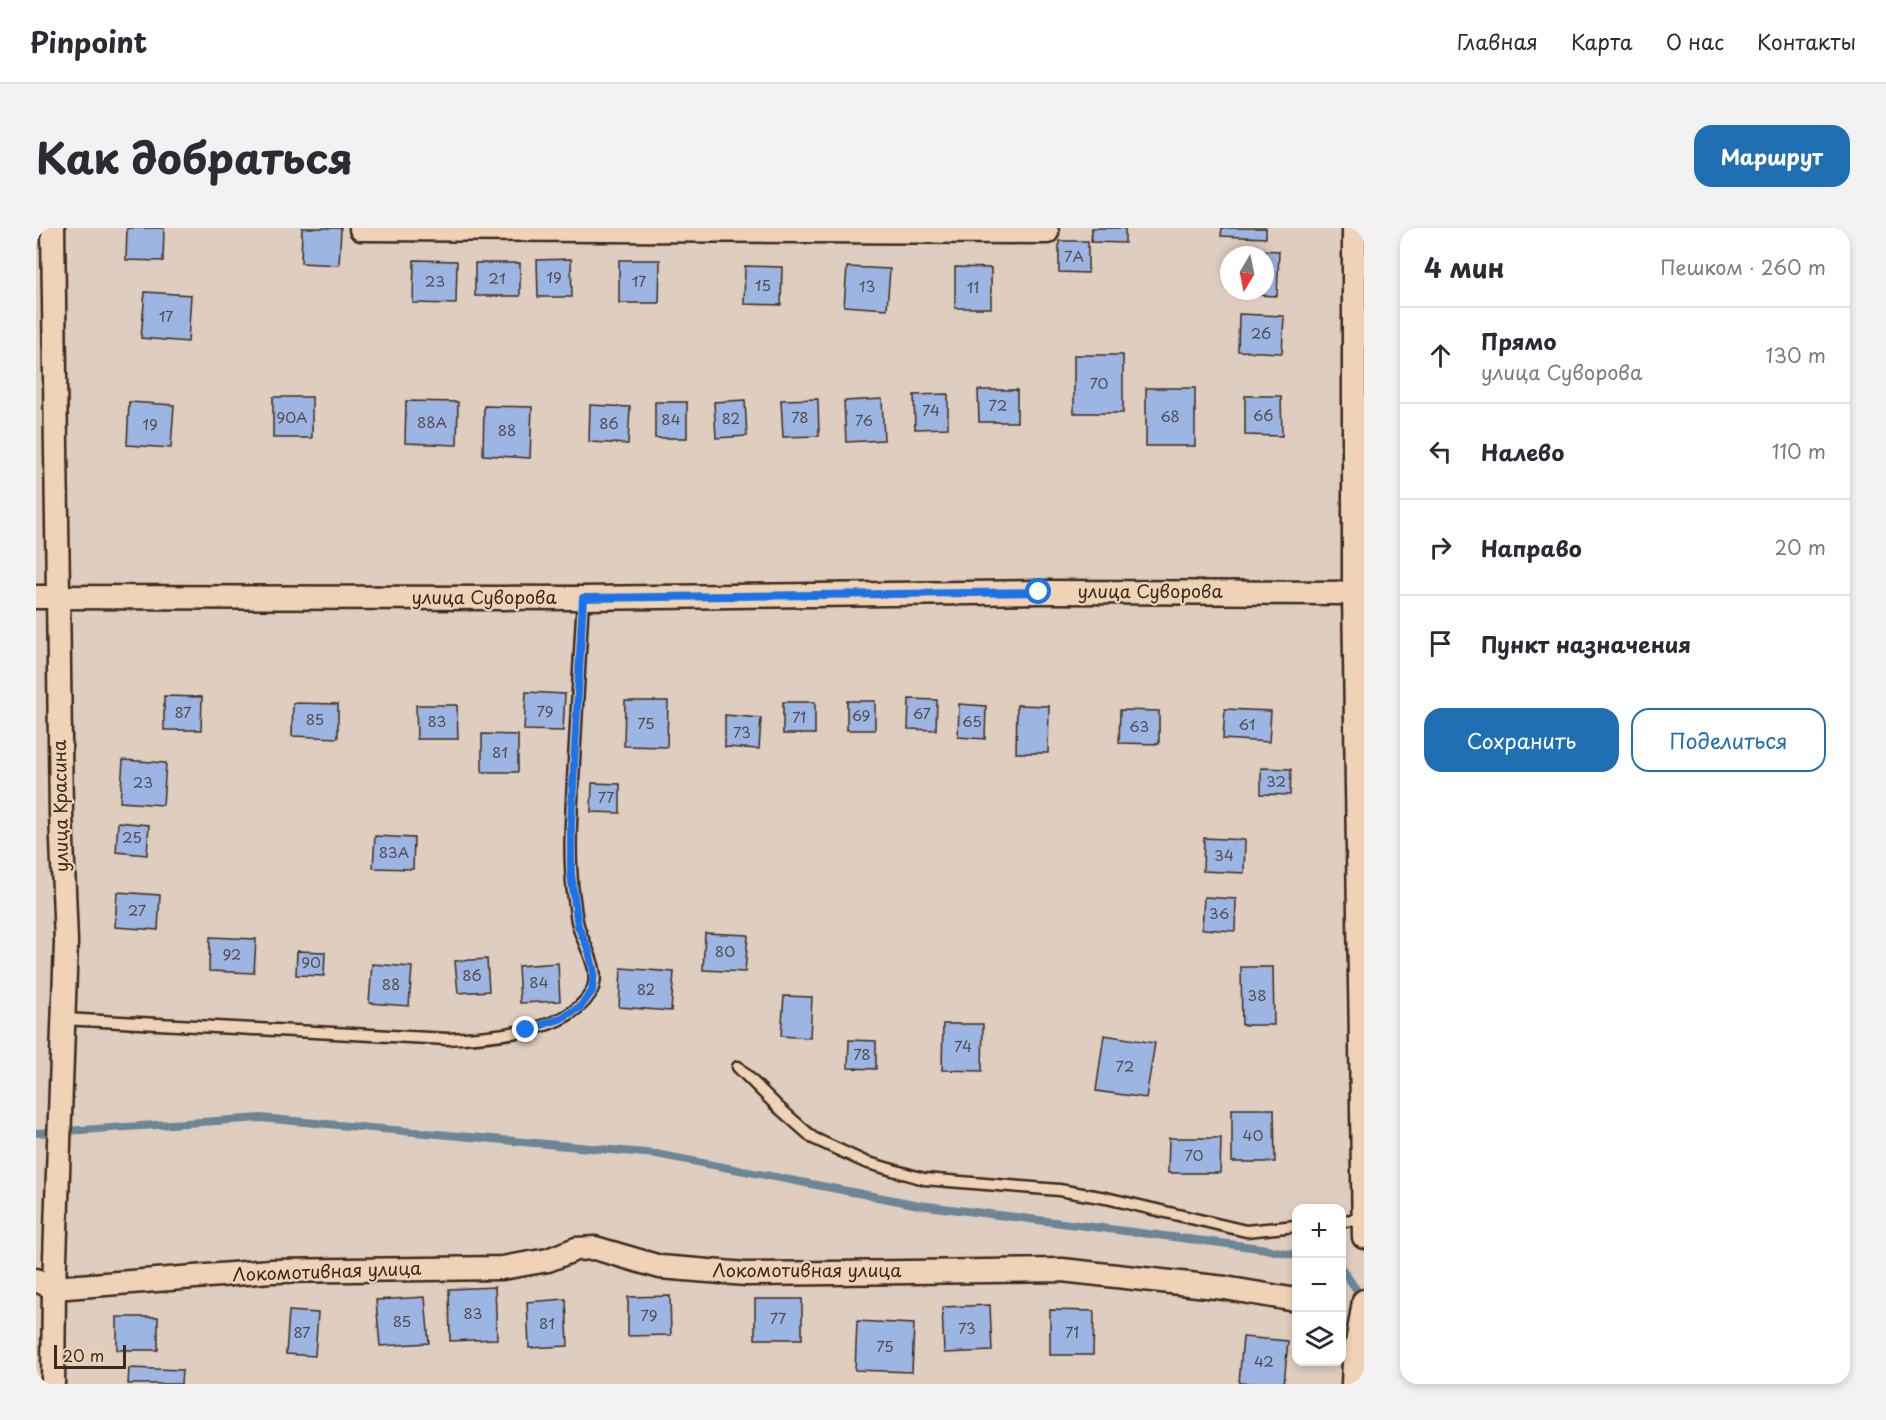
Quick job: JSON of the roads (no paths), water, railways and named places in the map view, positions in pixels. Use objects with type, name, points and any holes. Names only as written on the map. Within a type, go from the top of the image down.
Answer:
[{"type":"street","name":"улица Красина","points":[[52,228],[47,597],[61,814],[66,942],[45,1284],[53,1384]]},
{"type":"street","points":[[361,228],[1047,232]]},
{"type":"street","points":[[1357,232],[1358,1224]]},
{"type":"street","name":"улица Суворова","points":[[47,597],[583,598],[1039,592],[1359,593]]},
{"type":"street","name":"Локомотивная улица","points":[[45,1284],[271,1272],[502,1268],[548,1260],[576,1249],[595,1248],[660,1267],[746,1274],[1062,1270],[1225,1288],[1292,1299]]},
{"type":"street","points":[[1349,1363],[1364,1301]]},
{"type":"lane","points":[[63,1019],[448,1039],[526,1030],[560,1019],[580,1007],[592,991],[594,973],[589,951],[578,926],[571,874],[571,823],[583,598]]},
{"type":"lane","points":[[738,1067],[813,1138],[865,1162],[924,1179],[1059,1190],[1106,1198],[1246,1231],[1292,1226]]},
{"type":"waterway","points":[[36,1133],[261,1118],[656,1154],[919,1205],[1260,1248],[1292,1254]]},
{"type":"waterway","points":[[1346,1275],[1363,1299]]}]
